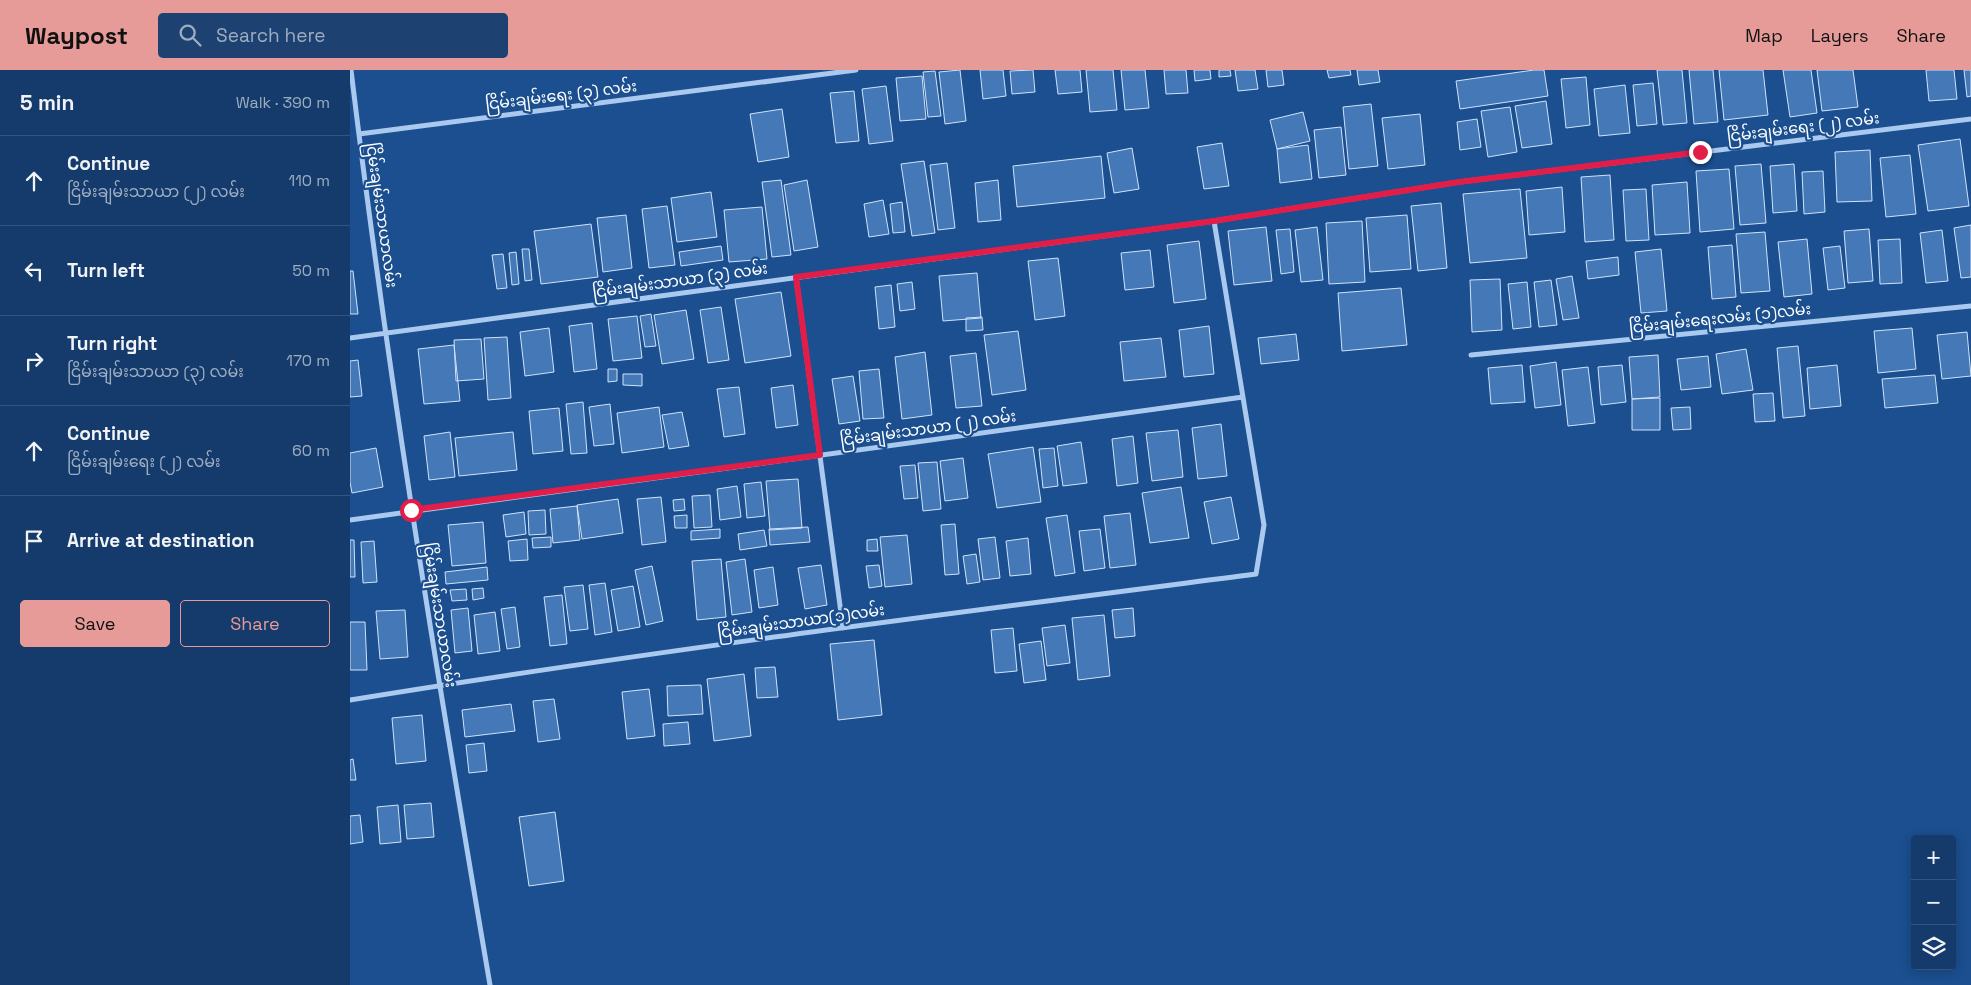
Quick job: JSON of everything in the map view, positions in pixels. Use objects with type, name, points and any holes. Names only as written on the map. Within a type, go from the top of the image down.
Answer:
[{"type":"street","name":"ငြိမ်းချမ်းသာယာလမ်း","points":[[351,70],[385,332],[411,510],[490,985]]},
{"type":"street","name":"ငြိမ်းချမ်းရေး (၃) လမ်း","points":[[359,134],[856,70]]},
{"type":"street","name":"ငြိမ်းချမ်းရေး (၂) လမ်း","points":[[1459,182],[1971,119]]},
{"type":"street","name":"ငြိမ်းချမ်းသာယာ (၃) လမ်း","points":[[350,338],[1214,221],[1459,182]]},
{"type":"street","points":[[1214,221],[1243,397]]},
{"type":"street","points":[[796,277],[843,628]]},
{"type":"street","name":"ငြိမ်းချမ်းရေးလမ်း (၁)လမ်း","points":[[1471,356],[1971,306]]},
{"type":"street","name":"ငြိမ်းချမ်းသာယာ (၂) လမ်း","points":[[350,520],[411,510],[1243,397]]},
{"type":"street","name":"ငြိမ်းချမ်းသာယာ(၁)လမ်း","points":[[350,700],[439,685],[843,628],[1256,574],[1264,525],[1243,397]]},
{"type":"building","points":[[960,70],[966,121],[945,124],[939,72]]},
{"type":"building","points":[[980,70],[1003,70],[1006,96],[983,99]]},
{"type":"building","points":[[1033,70],[1035,92],[1012,94],[1010,71]]},
{"type":"building","points":[[1055,70],[1080,70],[1082,92],[1058,94]]},
{"type":"building","points":[[1086,70],[1113,70],[1117,110],[1090,112]]},
{"type":"building","points":[[1121,70],[1145,70],[1149,108],[1125,110]]},
{"type":"building","points":[[1164,70],[1186,70],[1188,93],[1166,94]]},
{"type":"building","points":[[1194,70],[1210,70],[1211,79],[1195,81]]},
{"type":"building","points":[[1219,70],[1230,70],[1231,76],[1219,77]]},
{"type":"building","points":[[1235,70],[1255,70],[1258,89],[1238,91]]},
{"type":"building","points":[[1266,70],[1282,70],[1284,85],[1268,87]]},
{"type":"building","points":[[1327,70],[1350,70],[1351,75],[1329,78]]},
{"type":"building","points":[[1357,70],[1378,70],[1380,82],[1359,85]]},
{"type":"building","points":[[1544,70],[1548,96],[1460,109],[1456,81]]},
{"type":"building","points":[[1657,70],[1682,70],[1687,123],[1663,125]]},
{"type":"building","points":[[1689,70],[1713,70],[1718,122],[1694,124]]},
{"type":"building","points":[[1719,70],[1763,70],[1768,115],[1724,120]]},
{"type":"building","points":[[1783,70],[1811,70],[1817,113],[1790,117]]},
{"type":"building","points":[[1817,70],[1853,70],[1858,107],[1822,111]]},
{"type":"building","points":[[1926,70],[1954,70],[1957,99],[1929,101]]},
{"type":"building","points":[[1964,70],[1971,70],[1971,96],[1967,97]]},
{"type":"building","points":[[935,71],[941,116],[928,117],[923,72]]},
{"type":"building","points":[[922,76],[926,119],[900,121],[896,78]]},
{"type":"building","points":[[1586,77],[1590,125],[1566,128],[1561,79]]},
{"type":"building","points":[[1653,83],[1657,124],[1637,126],[1633,85]]},
{"type":"building","points":[[1625,85],[1630,133],[1599,136],[1594,89]]},
{"type":"building","points":[[886,86],[893,141],[869,144],[862,89]]},
{"type":"building","points":[[854,91],[859,141],[836,143],[830,93]]},
{"type":"building","points":[[1546,101],[1552,144],[1522,148],[1515,106]]},
{"type":"building","points":[[1371,104],[1378,166],[1349,169],[1343,107]]},
{"type":"building","points":[[1510,107],[1517,152],[1488,157],[1481,111]]},
{"type":"building","points":[[782,109],[789,157],[758,162],[750,114]]},
{"type":"building","points":[[1303,112],[1310,141],[1277,149],[1270,120]]},
{"type":"building","points":[[1420,114],[1425,165],[1388,169],[1382,118]]},
{"type":"building","points":[[1477,119],[1481,147],[1460,150],[1457,122]]},
{"type":"building","points":[[1341,127],[1346,175],[1319,178],[1314,130]]},
{"type":"building","points":[[1960,139],[1969,206],[1928,211],[1918,145]]},
{"type":"building","points":[[1222,143],[1229,186],[1204,189],[1197,147]]},
{"type":"building","points":[[1308,145],[1312,179],[1280,183],[1277,149]]},
{"type":"building","points":[[1132,148],[1139,189],[1114,193],[1107,153]]},
{"type":"building","points":[[1870,150],[1872,201],[1837,202],[1835,152]]},
{"type":"building","points":[[1910,155],[1916,214],[1886,217],[1880,158]]},
{"type":"building","points":[[1101,156],[1105,198],[1017,207],[1013,166]]},
{"type":"building","points":[[924,161],[935,233],[912,236],[901,164]]},
{"type":"building","points":[[947,163],[955,228],[938,230],[930,165]]},
{"type":"building","points":[[1761,164],[1766,223],[1740,225],[1735,166]]},
{"type":"building","points":[[1794,164],[1797,211],[1773,213],[1770,166]]},
{"type":"building","points":[[1729,169],[1734,229],[1700,232],[1696,171]]},
{"type":"building","points":[[1823,171],[1825,212],[1804,214],[1802,172]]},
{"type":"building","points":[[1610,175],[1614,240],[1585,242],[1581,177]]},
{"type":"building","points":[[781,180],[791,255],[772,257],[762,182]]},
{"type":"building","points":[[807,180],[818,247],[794,251],[784,185]]},
{"type":"building","points":[[998,180],[1001,220],[978,222],[975,183]]},
{"type":"building","points":[[1687,182],[1690,233],[1655,235],[1652,185]]},
{"type":"building","points":[[1562,187],[1565,232],[1529,235],[1526,191]]},
{"type":"building","points":[[1520,189],[1527,258],[1470,263],[1463,194]]},
{"type":"building","points":[[1646,189],[1649,240],[1626,241],[1623,190]]},
{"type":"building","points":[[711,192],[717,237],[677,242],[671,198]]},
{"type":"building","points":[[883,200],[889,234],[869,237],[864,204]]},
{"type":"building","points":[[902,202],[905,232],[893,233],[890,204]]},
{"type":"building","points":[[1441,203],[1447,268],[1418,271],[1411,206]]},
{"type":"building","points":[[667,206],[675,265],[649,268],[642,209]]},
{"type":"building","points":[[762,207],[767,259],[729,262],[724,210]]},
{"type":"building","points":[[626,215],[632,268],[603,272],[597,218]]},
{"type":"building","points":[[1407,215],[1411,269],[1370,272],[1366,218]]},
{"type":"building","points":[[1362,221],[1365,282],[1329,284],[1326,223]]},
{"type":"building","points":[[591,224],[598,277],[541,284],[534,231]]},
{"type":"building","points":[[1971,225],[1971,277],[1961,278],[1954,228]]},
{"type":"building","points":[[1266,227],[1272,281],[1234,285],[1228,231]]},
{"type":"building","points":[[1317,227],[1323,280],[1301,282],[1295,230]]},
{"type":"building","points":[[1290,229],[1294,272],[1281,274],[1276,230]]},
{"type":"building","points":[[1869,229],[1873,281],[1848,283],[1844,231]]},
{"type":"building","points":[[1942,230],[1948,281],[1926,283],[1920,233]]},
{"type":"building","points":[[1765,232],[1770,291],[1741,293],[1736,234]]},
{"type":"building","points":[[1807,239],[1812,294],[1784,297],[1778,242]]},
{"type":"building","points":[[1900,239],[1902,283],[1880,284],[1878,240]]},
{"type":"building","points":[[1199,241],[1206,299],[1174,303],[1167,245]]},
{"type":"building","points":[[1732,245],[1736,297],[1712,299],[1708,247]]},
{"type":"building","points":[[721,246],[723,260],[681,266],[679,252]]},
{"type":"building","points":[[1840,246],[1845,288],[1828,290],[1823,248]]},
{"type":"building","points":[[522,249],[529,249],[532,280],[525,281]]},
{"type":"building","points":[[1661,249],[1667,311],[1641,313],[1635,252]]},
{"type":"building","points":[[1150,250],[1154,287],[1125,290],[1121,253]]},
{"type":"building","points":[[516,252],[519,284],[512,285],[509,253]]},
{"type":"building","points":[[503,254],[507,288],[497,289],[492,255]]},
{"type":"building","points":[[1618,257],[1619,275],[1588,279],[1586,261]]},
{"type":"building","points":[[1058,258],[1065,316],[1035,320],[1028,261]]},
{"type":"building","points":[[350,271],[353,271],[358,314],[350,314]]},
{"type":"building","points":[[977,273],[981,318],[943,321],[939,276]]},
{"type":"building","points":[[1572,276],[1579,318],[1563,320],[1556,279]]},
{"type":"building","points":[[1500,279],[1502,330],[1472,332],[1470,280]]},
{"type":"building","points":[[1551,280],[1557,325],[1539,327],[1534,282]]},
{"type":"building","points":[[912,282],[915,309],[900,311],[897,284]]},
{"type":"building","points":[[1527,282],[1531,327],[1513,329],[1508,284]]},
{"type":"building","points":[[891,285],[895,327],[879,329],[875,287]]},
{"type":"building","points":[[1401,288],[1407,345],[1342,351],[1338,293]]},
{"type":"building","points":[[781,292],[791,356],[745,363],[735,299]]},
{"type":"building","points":[[721,307],[729,360],[708,363],[700,310]]},
{"type":"building","points":[[686,310],[694,359],[662,364],[654,315]]},
{"type":"building","points":[[651,314],[656,346],[645,347],[640,316]]},
{"type":"building","points":[[637,316],[642,358],[613,361],[608,319]]},
{"type":"building","points":[[982,317],[983,330],[966,331],[966,318]]},
{"type":"building","points":[[592,323],[597,369],[574,372],[569,326]]},
{"type":"building","points":[[1209,326],[1214,374],[1184,377],[1179,330]]},
{"type":"building","points":[[549,328],[554,372],[525,376],[520,332]]},
{"type":"building","points":[[1912,328],[1916,369],[1878,373],[1874,331]]},
{"type":"building","points":[[1018,331],[1026,390],[992,395],[984,335]]},
{"type":"building","points":[[1967,332],[1971,376],[1942,379],[1937,335]]},
{"type":"building","points":[[1296,334],[1299,360],[1261,364],[1258,338]]},
{"type":"building","points":[[507,337],[511,398],[488,400],[484,338]]},
{"type":"building","points":[[1161,338],[1166,377],[1124,381],[1120,342]]},
{"type":"building","points":[[481,339],[484,379],[456,381],[454,340]]},
{"type":"building","points":[[454,345],[460,401],[424,404],[418,349]]},
{"type":"building","points":[[1798,346],[1805,416],[1783,418],[1777,348]]},
{"type":"building","points":[[1746,349],[1753,390],[1722,394],[1716,354]]},
{"type":"building","points":[[925,352],[932,415],[902,419],[895,357]]},
{"type":"building","points":[[976,353],[982,406],[956,408],[950,356]]},
{"type":"building","points":[[1658,355],[1660,397],[1632,399],[1629,357]]},
{"type":"building","points":[[1708,356],[1711,387],[1681,390],[1677,359]]},
{"type":"building","points":[[358,360],[362,396],[350,397],[350,361]]},
{"type":"building","points":[[1556,362],[1561,405],[1535,408],[1530,366]]},
{"type":"building","points":[[1522,365],[1525,402],[1491,404],[1488,368]]},
{"type":"building","points":[[1622,365],[1626,402],[1601,405],[1598,367]]},
{"type":"building","points":[[1837,365],[1841,406],[1810,409],[1807,368]]},
{"type":"building","points":[[1588,367],[1595,423],[1568,426],[1562,370]]},
{"type":"building","points":[[608,369],[617,369],[617,381],[608,382]]},
{"type":"building","points":[[879,369],[884,418],[863,419],[859,371]]},
{"type":"building","points":[[623,374],[642,374],[642,386],[623,385]]},
{"type":"building","points":[[1935,375],[1938,403],[1885,408],[1882,379]]},
{"type":"building","points":[[853,376],[860,421],[839,424],[832,379]]},
{"type":"building","points":[[793,385],[798,425],[776,428],[771,388]]},
{"type":"building","points":[[739,387],[745,434],[724,437],[717,389]]},
{"type":"building","points":[[1773,393],[1775,421],[1755,422],[1753,394]]},
{"type":"building","points":[[1660,398],[1660,430],[1632,430],[1632,399]]},
{"type":"building","points":[[583,402],[587,453],[571,454],[566,404]]},
{"type":"building","points":[[610,404],[614,444],[594,446],[589,407]]},
{"type":"building","points":[[659,407],[664,447],[622,453],[617,413]]},
{"type":"building","points":[[1690,407],[1691,429],[1673,430],[1671,408]]},
{"type":"building","points":[[559,408],[563,451],[533,454],[529,411]]},
{"type":"building","points":[[682,412],[689,446],[669,449],[662,415]]},
{"type":"building","points":[[1221,424],[1227,476],[1198,479],[1192,428]]},
{"type":"building","points":[[1178,430],[1183,477],[1152,481],[1146,433]]},
{"type":"building","points":[[450,432],[455,477],[429,480],[424,436]]},
{"type":"building","points":[[513,432],[517,470],[459,476],[455,438]]},
{"type":"building","points":[[1133,436],[1138,483],[1117,486],[1112,439]]},
{"type":"building","points":[[1081,442],[1087,483],[1063,486],[1057,446]]},
{"type":"building","points":[[1033,447],[1041,502],[997,508],[988,454]]},
{"type":"building","points":[[376,448],[383,487],[352,493],[350,453]]},
{"type":"building","points":[[1054,448],[1058,486],[1043,488],[1039,449]]},
{"type":"building","points":[[963,458],[968,498],[945,501],[940,461]]},
{"type":"building","points":[[937,462],[941,509],[923,511],[918,463]]},
{"type":"building","points":[[915,465],[918,498],[904,499],[900,466]]},
{"type":"building","points":[[798,479],[802,528],[770,530],[766,481]]},
{"type":"building","points":[[761,482],[765,516],[747,518],[744,484]]},
{"type":"building","points":[[737,486],[741,517],[720,520],[717,489]]},
{"type":"building","points":[[1181,487],[1189,538],[1150,543],[1142,493]]},
{"type":"building","points":[[710,495],[712,527],[694,528],[692,496]]},
{"type":"building","points":[[661,497],[666,542],[642,545],[637,499]]},
{"type":"building","points":[[1231,497],[1239,539],[1212,544],[1204,502]]},
{"type":"building","points":[[618,499],[623,533],[582,539],[577,505]]},
{"type":"building","points":[[684,499],[685,510],[674,511],[673,500]]},
{"type":"building","points":[[577,506],[580,540],[553,543],[550,509]]},
{"type":"building","points":[[545,510],[546,534],[529,535],[528,511]]},
{"type":"building","points":[[524,512],[526,534],[506,537],[503,515]]},
{"type":"building","points":[[1130,513],[1136,565],[1110,568],[1104,516]]},
{"type":"building","points":[[687,515],[687,528],[675,528],[674,516]]},
{"type":"building","points":[[1067,515],[1075,573],[1055,576],[1046,518]]},
{"type":"building","points":[[483,522],[486,563],[452,566],[448,525]]},
{"type":"building","points":[[955,524],[959,574],[945,575],[941,525]]},
{"type":"building","points":[[808,527],[810,542],[770,545],[769,529]]},
{"type":"building","points":[[720,529],[720,538],[691,540],[691,531]]},
{"type":"building","points":[[1100,529],[1105,568],[1084,571],[1079,531]]},
{"type":"building","points":[[764,530],[767,546],[740,550],[738,534]]},
{"type":"building","points":[[907,535],[912,584],[885,587],[880,537]]},
{"type":"building","points":[[551,537],[551,547],[533,548],[532,538]]},
{"type":"building","points":[[995,537],[1000,578],[983,580],[978,539]]},
{"type":"building","points":[[1028,538],[1031,574],[1010,576],[1006,541]]},
{"type":"building","points":[[527,539],[528,560],[510,561],[508,541]]},
{"type":"building","points":[[877,539],[878,551],[867,551],[867,540]]},
{"type":"building","points":[[350,540],[354,540],[355,577],[350,577]]},
{"type":"building","points":[[374,541],[377,582],[363,583],[361,542]]},
{"type":"building","points":[[976,554],[980,582],[967,584],[963,556]]},
{"type":"building","points":[[721,559],[726,617],[697,620],[692,561]]},
{"type":"building","points":[[745,559],[752,612],[732,615],[726,562]]},
{"type":"building","points":[[821,565],[827,605],[805,609],[798,568]]},
{"type":"building","points":[[879,565],[882,586],[869,588],[866,566]]},
{"type":"building","points":[[652,566],[663,621],[646,625],[635,570]]},
{"type":"building","points":[[487,567],[488,580],[446,584],[445,572]]},
{"type":"building","points":[[773,567],[778,605],[759,608],[754,570]]},
{"type":"building","points":[[605,583],[612,632],[595,635],[589,585]]},
{"type":"building","points":[[583,585],[588,629],[570,631],[564,587]]},
{"type":"building","points":[[633,586],[640,627],[618,631],[611,590]]},
{"type":"building","points":[[483,588],[484,598],[473,600],[472,589]]},
{"type":"building","points":[[466,589],[467,600],[452,601],[450,590]]},
{"type":"building","points":[[562,595],[567,644],[550,646],[544,597]]},
{"type":"building","points":[[515,607],[520,647],[507,649],[501,609]]},
{"type":"building","points":[[468,608],[472,651],[455,653],[451,610]]},
{"type":"building","points":[[1133,608],[1135,636],[1115,638],[1112,610]]},
{"type":"building","points":[[405,610],[408,657],[380,659],[376,611]]},
{"type":"building","points":[[495,612],[500,651],[478,654],[474,615]]},
{"type":"building","points":[[1104,615],[1110,676],[1078,680],[1072,618]]},
{"type":"building","points":[[350,622],[365,622],[367,670],[350,670]]},
{"type":"building","points":[[1065,625],[1070,663],[1047,666],[1042,628]]},
{"type":"building","points":[[1013,628],[1017,671],[995,673],[991,630]]},
{"type":"building","points":[[874,640],[882,715],[838,720],[830,644]]},
{"type":"building","points":[[1041,641],[1046,680],[1024,683],[1019,644]]},
{"type":"building","points":[[775,667],[778,697],[757,698],[755,668]]},
{"type":"building","points":[[744,674],[751,736],[714,741],[707,679]]},
{"type":"building","points":[[701,685],[703,714],[668,716],[667,686]]},
{"type":"building","points":[[649,689],[655,736],[627,739],[622,692]]},
{"type":"building","points":[[554,699],[560,739],[538,742],[533,701]]},
{"type":"building","points":[[511,704],[515,731],[465,737],[462,710]]},
{"type":"building","points":[[422,715],[426,761],[396,764],[392,718]]},
{"type":"building","points":[[688,722],[690,744],[664,746],[663,724]]},
{"type":"building","points":[[484,743],[487,771],[469,773],[466,745]]},
{"type":"building","points":[[353,759],[356,780],[350,780],[350,760]]},
{"type":"building","points":[[431,803],[434,837],[407,839],[404,805]]},
{"type":"building","points":[[398,805],[401,842],[380,844],[377,807]]},
{"type":"building","points":[[555,812],[564,881],[529,886],[519,817]]},
{"type":"building","points":[[360,815],[363,842],[350,844],[350,816]]},
{"type":"route","points":[[411,510],[820,455],[796,277],[1214,221],[1459,182],[1700,152]]}]
